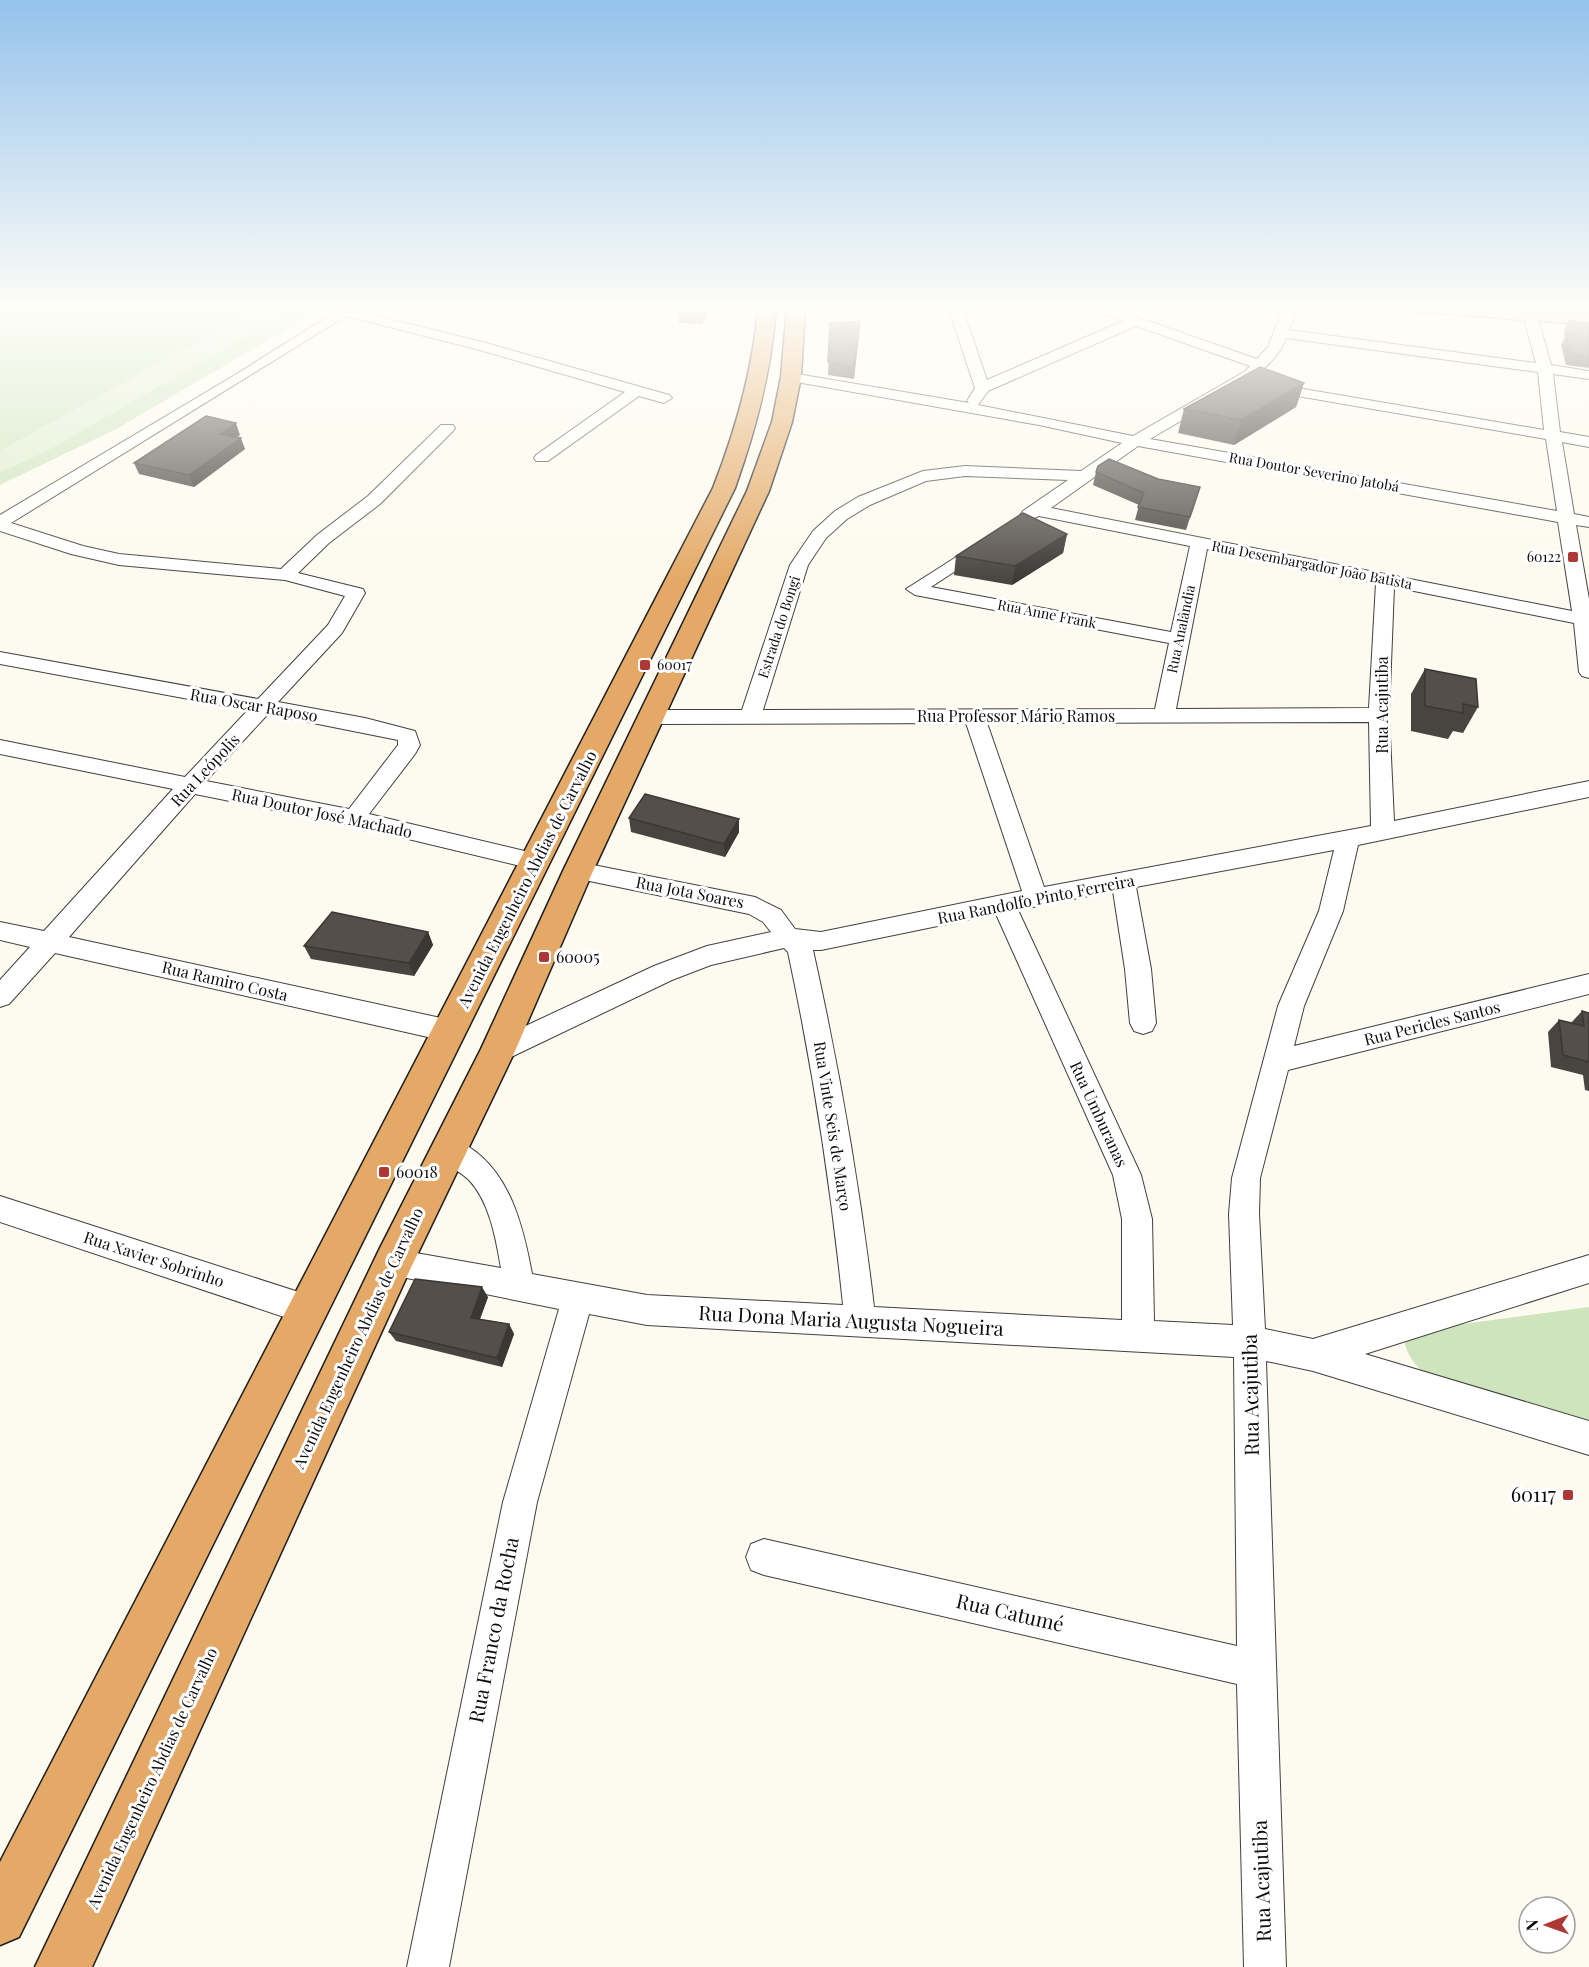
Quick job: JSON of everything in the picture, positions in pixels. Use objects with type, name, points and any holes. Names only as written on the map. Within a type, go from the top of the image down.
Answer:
[{"type":"highway","name":"Avenida Engenheiro Abdias de Carvalho","points":[[0,1918],[537,862],[724,488],[754,399]]},
{"type":"highway","name":"Avenida Engenheiro Abdias de Carvalho","points":[[63,1967],[393,1263],[498,1051],[578,871],[653,717],[758,491],[782,422],[787,399]]},
{"type":"street","points":[[0,524],[206,399]]},
{"type":"street","points":[[542,458],[625,399]]},
{"type":"street","name":"Rua Doutor Severino Jatobá","points":[[913,399],[1589,522]]},
{"type":"street","points":[[970,409],[976,399]]},
{"type":"street","points":[[1016,523],[1064,493],[1083,476],[1135,441],[1210,399]]},
{"type":"street","points":[[1343,399],[1589,442]]},
{"type":"street","points":[[1549,399],[1566,518],[1586,619],[1589,672]]},
{"type":"street","points":[[0,524],[88,551],[139,562],[154,561],[285,575],[323,539],[374,500],[447,428]]},
{"type":"street","name":"Estrada do Bongi","points":[[750,717],[799,565],[819,535],[841,515],[864,501],[923,476],[965,471],[1083,476]]},
{"type":"street","name":"Rua Desembargador João Batista","points":[[1036,510],[1586,619]]},
{"type":"street","name":"Rua Anne Frank","points":[[996,536],[915,589],[1178,639]]},
{"type":"street","name":"Rua Analândia","points":[[1164,715],[1199,543]]},
{"type":"street","name":"Rua Leópolis","points":[[0,997],[189,786],[344,618],[356,593],[285,575]]},
{"type":"street","name":"Rua Acajutiba","points":[[1383,831],[1379,715],[1385,579]]},
{"type":"street","name":"Rua Oscar Raposo","points":[[0,658],[408,736],[410,745],[354,818]]},
{"type":"street","name":"Rua Professor Mário Ramos","points":[[653,717],[1379,715]]},
{"type":"street","points":[[974,716],[1036,897]]},
{"type":"street","name":"Rua Doutor José Machado","points":[[0,747],[354,818],[537,862]]},
{"type":"street","name":"Rua Randolfo Pinto Ferreira","points":[[498,1051],[663,973],[707,956],[788,938],[821,941],[1036,897],[1348,839],[1589,789]]},
{"type":"street","name":"Rua Acajutiba","points":[[1265,1967],[1256,1669],[1250,1342],[1244,1214],[1246,1178],[1291,1006],[1331,911],[1348,839]]},
{"type":"street","name":"Rua Jota Soares","points":[[578,871],[745,902],[762,908],[772,916],[788,938]]},
{"type":"street","points":[[1123,882],[1138,969],[1143,1023]]},
{"type":"street","name":"Rua Umburanas","points":[[1004,905],[1127,1174],[1137,1219],[1138,1337]]},
{"type":"street","name":"Rua Ramiro Costa","points":[[0,931],[450,1031]]},
{"type":"street","name":"Rua Vinte Seis de Março","points":[[788,938],[800,948],[819,1036],[851,1237],[860,1321]]},
{"type":"street","name":"Rua Pericles Santos","points":[[1276,1062],[1589,984]]},
{"type":"street","points":[[449,1150],[472,1164],[488,1182],[514,1254],[519,1287]]},
{"type":"street","name":"Rua Xavier Sobrinho","points":[[0,1209],[308,1310]]},
{"type":"street","name":"Rua Dona Maria Augusta Nogueira","points":[[393,1263],[647,1310],[1250,1342],[1313,1355],[1589,1438]]},
{"type":"street","name":"Rua Dona Maria Augusta Nogueira","points":[[1313,1355],[1589,1269]]},
{"type":"street","name":"Rua Franco da Rocha","points":[[428,1967],[520,1502],[578,1298]]},
{"type":"street","name":"Rua Catumé","points":[[764,1557],[1256,1669]]},
{"type":"green space","points":[[0,399],[95,399],[0,451]]},
{"type":"green space","points":[[95,399],[137,399],[46,451],[0,472],[0,451]]},
{"type":"green space","points":[[137,399],[168,399],[116,429],[0,485],[0,472],[46,451]]},
{"type":"green space","points":[[1589,1307],[1589,1425],[1427,1375],[1412,1359],[1404,1339],[1411,1331]]},
{"type":"building","points":[[1202,399],[1277,399],[1241,420],[1184,409]]},
{"type":"building","points":[[206,416],[236,423],[220,434],[241,438],[189,475],[134,463]]},
{"type":"building","points":[[1109,459],[1158,479],[1200,487],[1190,517],[1138,507],[1144,493],[1096,472],[1098,466]]},
{"type":"building","points":[[1023,513],[1067,534],[1015,566],[956,556]]},
{"type":"building","points":[[1425,669],[1476,679],[1478,707],[1463,704],[1463,713],[1425,706]]},
{"type":"building","points":[[645,794],[739,819],[724,844],[629,818]]},
{"type":"building","points":[[332,912],[428,932],[409,963],[304,946]]},
{"type":"building","points":[[1582,1011],[1589,1013],[1589,1062],[1563,1055],[1559,1020],[1584,1026]]},
{"type":"building","points":[[415,1279],[482,1287],[471,1318],[509,1324],[497,1358],[389,1332]]},
{"type":"place","name":"60122","points":[[1573,557]]},
{"type":"place","name":"60017","points":[[645,665]]},
{"type":"place","name":"60005","points":[[544,957]]},
{"type":"place","name":"60018","points":[[384,1172]]},
{"type":"place","name":"60117","points":[[1568,1495]]}]
